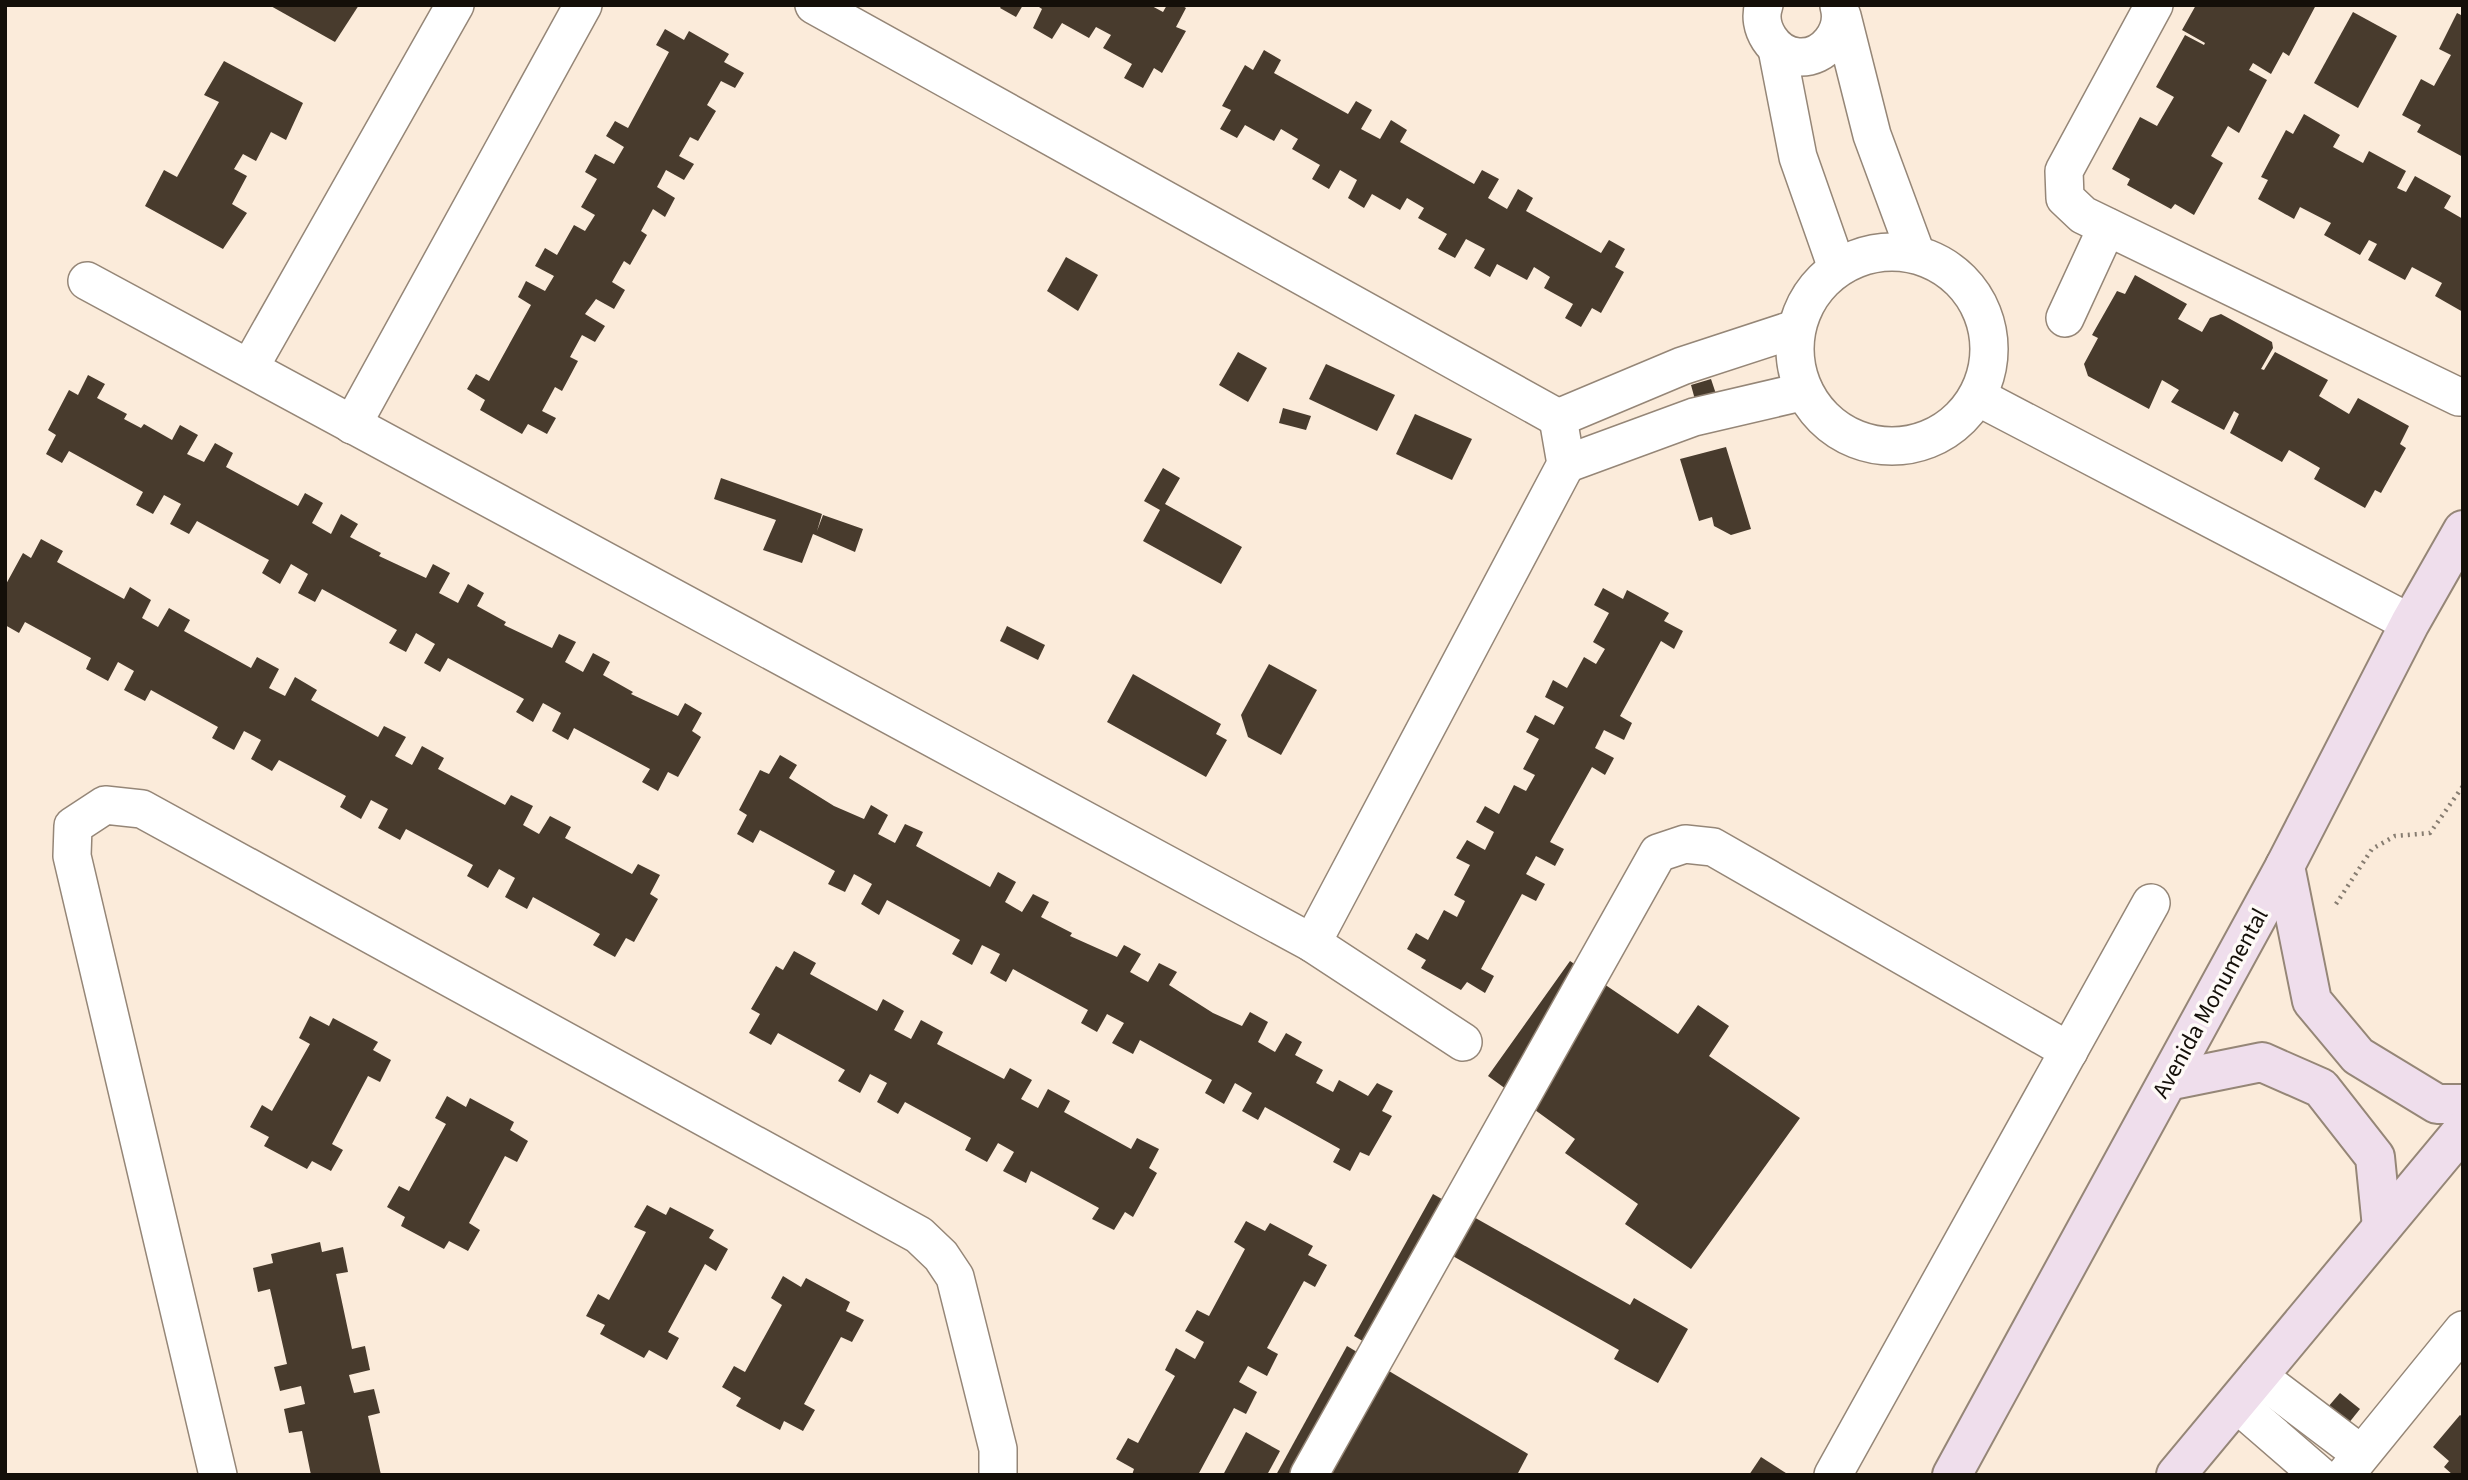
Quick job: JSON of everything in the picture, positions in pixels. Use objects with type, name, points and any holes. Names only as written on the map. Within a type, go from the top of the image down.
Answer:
[{"type":"street","points":[[250,367],[455,5]]},
{"type":"street","points":[[352,425],[583,5]]},
{"type":"street","points":[[814,5],[1558,418]]},
{"type":"street","points":[[2154,5],[2064,171],[2065,198],[2082,215],[2459,397],[2463,396]]},
{"type":"street","points":[[1758,8],[1765,32],[1777,49],[1798,157],[1838,268]]},
{"type":"street","points":[[1777,49],[1798,57],[1819,52],[1836,37],[1841,11]]},
{"type":"street","points":[[1841,11],[1872,135],[1916,254]]},
{"type":"street","points":[[2065,318],[2108,227]]},
{"type":"street","points":[[1872,253],[1916,254],[1956,274],[1983,310],[1990,354],[1978,397],[1946,432],[1899,449],[1852,440],[1801,392],[1794,366],[1796,329],[1810,294],[1838,268],[1872,253]]},
{"type":"street","points":[[87,281],[1312,943],[1463,1042]]},
{"type":"street","points":[[1558,418],[1682,366],[1796,329]]},
{"type":"street","points":[[1566,464],[1694,417],[1801,392]]},
{"type":"street","points":[[1978,397],[2410,623]]},
{"type":"street","points":[[1312,943],[1566,464],[1558,418]]},
{"type":"street","name":"Avenida Monumental","points":[[1952,1475],[2285,866],[2410,623],[2463,530]]},
{"type":"street","points":[[218,1475],[72,856],[73,826],[105,805],[142,809],[919,1234],[941,1256],[955,1277],[998,1449],[998,1475]]},
{"type":"street","points":[[1309,1475],[1658,853],[1685,844],[1713,847],[2069,1051]]},
{"type":"street","points":[[2285,866],[2312,1001],[2358,1056],[2437,1104],[2463,1104]]},
{"type":"street","points":[[1834,1474],[2151,903]]},
{"type":"street","points":[[2168,1081],[2262,1062],[2321,1088],[2375,1157],[2382,1227]]},
{"type":"street","points":[[2176,1475],[2463,1130]]},
{"type":"street","points":[[2247,1390],[2353,1464],[2463,1330]]},
{"type":"street","points":[[2247,1390],[2319,1475]]},
{"type":"path","points":[[2302,950],[2372,849],[2395,836],[2430,833],[2463,786]]},
{"type":"building","points":[[269,5],[359,5],[335,42]]},
{"type":"building","points":[[1002,5],[1023,5],[1016,17],[1000,8]]},
{"type":"building","points":[[1036,5],[1150,5],[1163,12],[1167,5],[1181,5],[1186,8],[1176,27],[1186,31],[1162,73],[1154,68],[1143,88],[1124,78],[1132,64],[1103,48],[1111,35],[1096,27],[1089,38],[1062,23],[1052,39],[1033,28],[1042,9]]},
{"type":"building","points":[[2196,5],[2316,5],[2289,56],[2283,52],[2271,74],[2253,63],[2249,70],[2267,80],[2239,133],[2228,126],[2211,156],[2223,163],[2194,215],[2175,204],[2171,209],[2127,185],[2130,179],[2112,169],[2140,117],[2157,126],[2174,97],[2156,87],[2185,35],[2204,45],[2205,43],[2182,30]]},
{"type":"building","points":[[2353,12],[2397,36],[2358,108],[2314,83]]},
{"type":"building","points":[[2457,13],[2463,16],[2463,157],[2417,132],[2421,125],[2402,115],[2421,79],[2434,86],[2451,55],[2439,49]]},
{"type":"building","points":[[665,29],[684,40],[689,31],[729,54],[724,62],[744,73],[735,88],[721,81],[707,105],[716,111],[698,141],[690,137],[679,156],[694,164],[684,180],[666,170],[657,187],[675,198],[665,217],[653,209],[641,231],[647,235],[630,265],[624,261],[612,282],[625,290],[614,309],[596,299],[585,314],[605,326],[595,342],[582,335],[570,357],[578,361],[562,391],[555,387],[542,411],[556,418],[547,434],[528,424],[522,434],[480,410],[485,400],[467,389],[476,374],[489,381],[531,305],[518,297],[526,281],[545,291],[554,276],[535,266],[545,248],[557,255],[574,225],[585,231],[595,215],[581,207],[597,179],[585,172],[595,154],[614,164],[624,147],[606,136],[615,121],[628,128],[669,52],[656,45]]},
{"type":"building","points":[[1264,50],[1281,60],[1274,73],[1348,114],[1356,101],[1372,110],[1361,129],[1380,139],[1391,120],[1407,130],[1400,142],[1474,184],[1482,170],[1499,179],[1488,198],[1507,209],[1518,189],[1533,198],[1526,211],[1601,253],[1609,240],[1625,249],[1615,267],[1624,272],[1601,313],[1592,308],[1581,327],[1565,318],[1573,304],[1544,288],[1550,277],[1534,267],[1527,280],[1497,264],[1490,277],[1474,268],[1485,249],[1466,239],[1455,258],[1438,249],[1447,234],[1418,218],[1424,208],[1407,198],[1400,210],[1372,194],[1364,208],[1348,198],[1357,180],[1340,170],[1329,189],[1312,179],[1320,165],[1292,149],[1298,139],[1281,129],[1274,141],[1245,125],[1237,138],[1220,129],[1231,110],[1222,106],[1245,65],[1253,70]]},
{"type":"building","points":[[224,61],[303,103],[286,140],[271,132],[256,161],[243,154],[234,169],[247,176],[232,204],[247,213],[223,249],[145,206],[164,170],[177,177],[219,102],[204,95]]},
{"type":"building","points":[[2304,114],[2340,135],[2333,147],[2363,163],[2369,151],[2406,171],[2397,188],[2406,192],[2415,176],[2451,196],[2444,208],[2463,219],[2463,312],[2435,296],[2442,283],[2412,267],[2405,280],[2368,260],[2377,244],[2369,240],[2360,255],[2324,235],[2331,223],[2300,207],[2294,219],[2258,199],[2268,180],[2261,177],[2286,130],[2293,134]]},
{"type":"building","points":[[1066,257],[1098,275],[1078,311],[1047,291]]},
{"type":"building","points":[[2135,275],[2187,304],[2178,319],[2202,332],[2210,318],[2221,314],[2272,342],[2273,348],[2261,369],[2264,370],[2275,352],[2328,380],[2319,396],[2349,414],[2358,398],[2409,426],[2400,444],[2406,448],[2381,493],[2375,490],[2365,508],[2314,479],[2320,468],[2289,450],[2282,462],[2230,433],[2239,414],[2234,411],[2224,430],[2171,402],[2179,390],[2162,380],[2149,409],[2088,376],[2084,364],[2098,338],[2092,335],[2117,291],[2125,294]]},
{"type":"building","points":[[1238,352],[1267,368],[1248,402],[1219,385]]},
{"type":"building","points":[[1326,364],[1395,395],[1377,431],[1309,399]]},
{"type":"building","points":[[88,375],[105,384],[97,398],[127,414],[124,419],[141,428],[144,424],[172,440],[180,425],[198,435],[187,454],[204,462],[215,443],[233,453],[226,467],[298,506],[305,493],[323,503],[312,523],[331,534],[341,514],[358,524],[350,537],[381,553],[379,556],[426,578],[433,564],[450,573],[439,593],[458,603],[468,584],[484,593],[477,606],[506,622],[504,625],[552,648],[559,634],[576,642],[565,662],[583,672],[593,653],[610,662],[603,675],[633,692],[631,694],[678,716],[685,703],[702,713],[692,731],[701,737],[678,777],[668,772],[658,791],[642,782],[650,769],[574,728],[568,740],[552,731],[561,713],[543,703],[533,722],[516,712],[524,699],[448,658],[440,672],[424,663],[435,644],[416,633],[406,652],[389,643],[397,630],[322,589],[315,602],[298,593],[308,574],[291,564],[280,584],[262,573],[269,560],[197,521],[189,534],[170,524],[181,504],[164,495],[153,514],[136,505],[143,492],[69,451],[62,463],[46,454],[56,435],[48,430],[69,390],[78,395]]},
{"type":"building","points":[[1711,379],[1718,400],[1697,407],[1691,385]]},
{"type":"building","points":[[1283,408],[1311,416],[1306,430],[1279,423]]},
{"type":"building","points":[[1415,414],[1472,439],[1452,480],[1396,454]]},
{"type":"building","points":[[1726,447],[1751,529],[1731,535],[1714,526],[1712,517],[1699,521],[1680,459]]},
{"type":"building","points":[[1163,468],[1180,478],[1165,504],[1242,547],[1221,584],[1143,541],[1160,510],[1144,501]]},
{"type":"building","points":[[721,478],[822,514],[817,531],[823,515],[863,529],[855,552],[813,534],[802,563],[763,550],[776,520],[714,499]]},
{"type":"building","points":[[41,539],[63,551],[57,562],[124,599],[130,587],[151,600],[142,618],[158,627],[169,608],[190,620],[184,631],[251,668],[257,657],[279,669],[269,688],[285,696],[295,677],[317,690],[311,700],[378,737],[384,726],[406,737],[395,756],[412,765],[422,746],[444,758],[438,769],[505,805],[511,795],[533,806],[523,825],[539,834],[550,816],[571,827],[565,838],[632,874],[638,864],[660,875],[650,894],[658,899],[634,942],[626,938],[615,957],[593,945],[600,934],[533,897],[527,909],[505,897],[515,878],[499,869],[488,888],[467,876],[473,865],[406,829],[400,840],[378,828],[388,809],[371,800],[361,819],[340,807],[346,796],[279,760],[272,771],[251,759],[261,740],[244,731],[234,750],[212,738],[218,727],[151,690],[145,701],[124,690],[134,671],[118,662],[108,681],[86,669],[91,658],[25,622],[19,633],[5,625],[5,586],[23,553],[31,558]]},
{"type":"building","points":[[1603,588],[1623,599],[1627,590],[1669,613],[1664,621],[1683,631],[1674,649],[1661,641],[1620,716],[1632,723],[1624,740],[1604,730],[1595,748],[1614,758],[1605,775],[1592,767],[1550,842],[1564,849],[1555,866],[1536,856],[1526,874],[1545,884],[1536,901],[1522,894],[1481,969],[1494,976],[1485,993],[1467,982],[1461,990],[1421,968],[1426,960],[1407,949],[1416,933],[1428,940],[1444,910],[1457,917],[1465,901],[1454,895],[1470,865],[1456,858],[1467,840],[1485,850],[1494,832],[1476,822],[1485,806],[1499,814],[1514,785],[1526,791],[1535,775],[1523,769],[1539,739],[1526,732],[1535,715],[1554,725],[1564,707],[1545,697],[1553,680],[1567,688],[1584,657],[1596,664],[1605,649],[1593,642],[1609,613],[1594,605]]},
{"type":"building","points":[[1007,626],[1045,645],[1038,660],[1000,641]]},
{"type":"building","points":[[1269,664],[1317,690],[1281,755],[1248,737],[1241,715]]},
{"type":"building","points":[[1133,674],[1221,724],[1216,734],[1227,740],[1206,777],[1107,722]]},
{"type":"building","points":[[780,755],[797,765],[789,778],[834,806],[864,819],[871,805],[888,815],[878,834],[895,843],[905,824],[923,832],[916,846],[990,887],[998,872],[1016,882],[1005,902],[1022,912],[1033,894],[1049,902],[1041,917],[1072,933],[1070,936],[1117,957],[1124,945],[1141,954],[1130,972],[1148,982],[1159,963],[1177,972],[1169,985],[1213,1013],[1242,1026],[1250,1012],[1268,1022],[1258,1042],[1275,1052],[1286,1033],[1302,1042],[1295,1055],[1323,1070],[1316,1083],[1333,1092],[1339,1080],[1368,1096],[1377,1083],[1393,1091],[1382,1111],[1392,1116],[1369,1156],[1360,1152],[1350,1171],[1333,1162],[1340,1149],[1265,1107],[1258,1120],[1242,1111],[1252,1093],[1235,1083],[1224,1104],[1205,1093],[1212,1080],[1140,1040],[1133,1054],[1112,1043],[1124,1023],[1107,1014],[1097,1032],[1081,1023],[1088,1010],[1013,969],[1006,982],[990,973],[1000,954],[982,945],[972,965],[952,954],[960,940],[887,900],[879,915],[861,904],[872,884],[854,874],[845,892],[828,884],[835,871],[760,830],[753,843],[737,834],[747,815],[739,810],[760,770],[769,774]]},
{"type":"building","points":[[794,951],[816,963],[810,974],[877,1011],[883,999],[904,1011],[894,1030],[911,1039],[921,1020],[943,1032],[937,1044],[1004,1079],[1010,1068],[1032,1080],[1021,1099],[1038,1108],[1048,1089],[1070,1101],[1064,1112],[1131,1149],[1137,1138],[1159,1149],[1149,1168],[1157,1173],[1133,1217],[1125,1212],[1114,1230],[1092,1219],[1099,1208],[1031,1171],[1026,1183],[1003,1171],[1014,1152],[998,1143],[987,1162],[965,1150],[971,1138],[905,1102],[898,1114],[877,1102],[887,1083],[870,1074],[860,1093],[838,1081],[845,1070],[778,1033],[771,1045],[749,1033],[760,1014],[751,1009],[776,966],[783,970]]},
{"type":"building","points":[[1570,961],[1678,1034],[1698,1005],[1729,1026],[1709,1056],[1800,1118],[1691,1269],[1625,1224],[1638,1204],[1565,1153],[1575,1139],[1488,1076]]},
{"type":"building","points":[[310,1016],[329,1026],[333,1018],[378,1042],[373,1050],[391,1060],[380,1082],[368,1076],[332,1144],[343,1150],[331,1171],[312,1161],[307,1169],[264,1146],[269,1137],[250,1127],[262,1105],[272,1111],[310,1044],[299,1038]]},
{"type":"building","points":[[447,1096],[466,1107],[470,1098],[514,1122],[510,1130],[528,1141],[517,1162],[505,1156],[469,1223],[480,1230],[468,1251],[449,1241],[444,1249],[401,1226],[405,1217],[387,1207],[399,1186],[409,1191],[446,1124],[435,1118]]},
{"type":"building","points":[[1433,1194],[1630,1305],[1634,1298],[1688,1329],[1658,1383],[1614,1359],[1619,1350],[1451,1255],[1392,1358],[1354,1336]]},
{"type":"building","points":[[647,1205],[666,1215],[670,1207],[714,1230],[709,1238],[728,1249],[716,1271],[705,1264],[668,1332],[679,1338],[667,1360],[649,1350],[644,1358],[600,1334],[605,1325],[586,1316],[598,1294],[609,1300],[646,1232],[634,1227]]},
{"type":"building","points":[[1246,1221],[1265,1231],[1270,1223],[1313,1246],[1308,1255],[1327,1265],[1315,1287],[1304,1281],[1267,1348],[1278,1354],[1267,1376],[1248,1366],[1239,1382],[1257,1392],[1246,1414],[1234,1408],[1198,1475],[1132,1475],[1134,1469],[1116,1459],[1128,1438],[1138,1443],[1175,1376],[1165,1370],[1176,1348],[1195,1359],[1200,1350],[1204,1342],[1185,1331],[1197,1310],[1209,1316],[1245,1249],[1234,1242]]},
{"type":"building","points":[[320,1242],[322,1252],[343,1247],[348,1272],[336,1274],[352,1349],[365,1346],[370,1370],[349,1375],[354,1393],[374,1389],[380,1413],[368,1416],[381,1475],[311,1475],[302,1431],[289,1433],[284,1409],[305,1404],[301,1386],[280,1391],[274,1367],[287,1364],[270,1289],[258,1292],[253,1268],[273,1263],[271,1254]]},
{"type":"building","points":[[783,1276],[801,1287],[806,1278],[850,1302],[846,1311],[864,1320],[852,1342],[841,1337],[804,1404],[815,1410],[803,1431],[784,1421],[780,1430],[736,1406],[741,1398],[722,1387],[734,1366],[745,1372],[782,1305],[771,1298]]},
{"type":"building","points":[[1347,1346],[1528,1454],[1517,1475],[1276,1475]]},
{"type":"building","points":[[2340,1393],[2360,1409],[2336,1439],[2315,1422]]},
{"type":"building","points":[[2460,1415],[2463,1417],[2463,1475],[2453,1475],[2444,1467],[2449,1461],[2433,1447]]},
{"type":"building","points":[[1246,1432],[1280,1451],[1267,1475],[1223,1475]]},
{"type":"building","points":[[1761,1457],[1789,1475],[1749,1475]]}]
